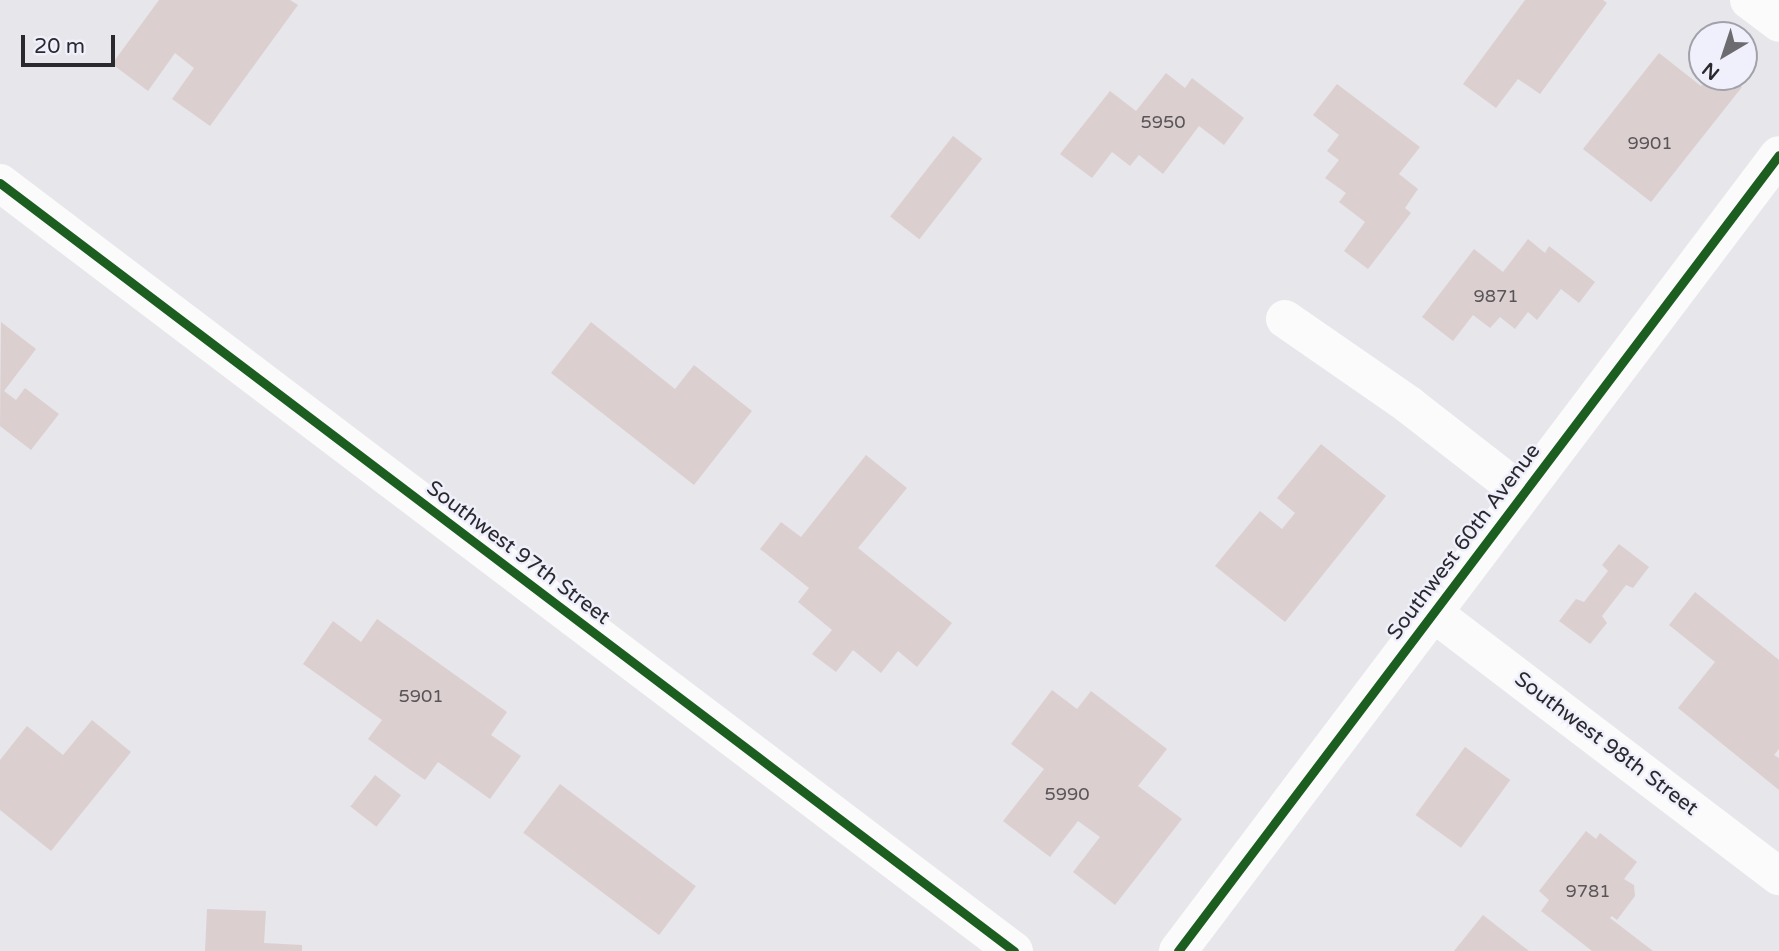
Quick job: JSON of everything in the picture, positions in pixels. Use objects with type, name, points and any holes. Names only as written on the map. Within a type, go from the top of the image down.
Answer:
[{"type":"street","points":[[1749,0],[1779,23]]},
{"type":"street","name":"Southwest 60th Avenue","points":[[1178,951],[1779,155]]},
{"type":"street","name":"Southwest 97th Street","points":[[0,183],[1014,951]]},
{"type":"street","points":[[1284,319],[1409,405],[1522,493]]},
{"type":"street","name":"Southwest 98th Street","points":[[1432,612],[1779,876]]},
{"type":"building","points":[[159,0],[290,0],[298,5],[210,126],[172,99],[194,68],[175,53],[148,91],[112,64]]},
{"type":"building","points":[[1525,0],[1603,0],[1607,3],[1540,94],[1518,79],[1496,108],[1463,84]]},
{"type":"building","points":[[1659,53],[1688,76],[1688,91],[1739,91],[1651,202],[1583,149]]},
{"type":"building","points":[[1166,73],[1185,88],[1192,78],[1244,118],[1224,145],[1199,126],[1163,174],[1139,155],[1130,166],[1112,152],[1092,178],[1060,154],[1110,91],[1136,111]]},
{"type":"building","points":[[1337,84],[1420,147],[1399,174],[1418,189],[1405,208],[1411,213],[1368,269],[1344,251],[1365,222],[1339,202],[1346,193],[1325,178],[1339,160],[1327,151],[1339,135],[1313,115]]},
{"type":"building","points":[[953,136],[982,159],[919,239],[890,216]]},
{"type":"building","points":[[1528,239],[1545,253],[1549,246],[1595,282],[1579,303],[1561,289],[1537,320],[1528,312],[1515,329],[1500,317],[1490,328],[1473,315],[1453,341],[1422,317],[1474,249],[1503,272]]},
{"type":"building","points":[[1,322],[36,349],[4,391],[16,400],[25,388],[59,414],[31,450],[0,426]]},
{"type":"building","points":[[591,322],[675,389],[694,365],[752,411],[694,485],[551,373]]},
{"type":"building","points":[[1321,444],[1386,496],[1285,622],[1215,566],[1260,511],[1282,529],[1295,513],[1277,498]]},
{"type":"building","points":[[866,455],[907,488],[858,548],[952,623],[917,667],[898,651],[881,673],[853,650],[836,672],[812,654],[832,630],[798,602],[809,588],[760,549],[781,522],[801,537]]},
{"type":"building","points":[[1619,544],[1649,567],[1633,588],[1626,585],[1602,616],[1607,623],[1590,644],[1559,621],[1576,599],[1584,602],[1608,571],[1602,565]]},
{"type":"building","points":[[1695,592],[1779,660],[1779,749],[1774,755],[1779,758],[1779,790],[1678,708],[1715,662],[1669,625]]},
{"type":"building","points":[[377,619],[507,712],[491,735],[521,756],[490,799],[438,762],[425,780],[409,769],[368,739],[382,720],[303,664],[333,621],[361,642]]},
{"type":"building","points":[[1052,690],[1077,709],[1091,691],[1167,749],[1138,786],[1182,819],[1115,905],[1073,872],[1100,837],[1078,821],[1050,857],[1003,821],[1044,769],[1011,744]]},
{"type":"building","points":[[92,720],[131,752],[51,851],[0,810],[0,760],[27,726],[63,755]]},
{"type":"building","points":[[1465,747],[1510,780],[1461,848],[1416,815]]},
{"type":"building","points":[[375,775],[401,795],[376,827],[350,807]]},
{"type":"building","points":[[560,784],[696,886],[659,935],[523,833]]},
{"type":"building","points":[[1586,831],[1596,839],[1600,833],[1637,862],[1624,879],[1634,885],[1635,896],[1617,920],[1612,916],[1610,918],[1653,951],[1592,951],[1541,911],[1549,900],[1539,891]]},
{"type":"building","points":[[207,909],[266,911],[264,943],[302,945],[302,951],[205,951]]},
{"type":"building","points":[[1483,915],[1529,951],[1454,951]]},
{"type":"cycle path","points":[[1178,951],[1779,155]]},
{"type":"cycle path","points":[[0,183],[1014,951]]}]
